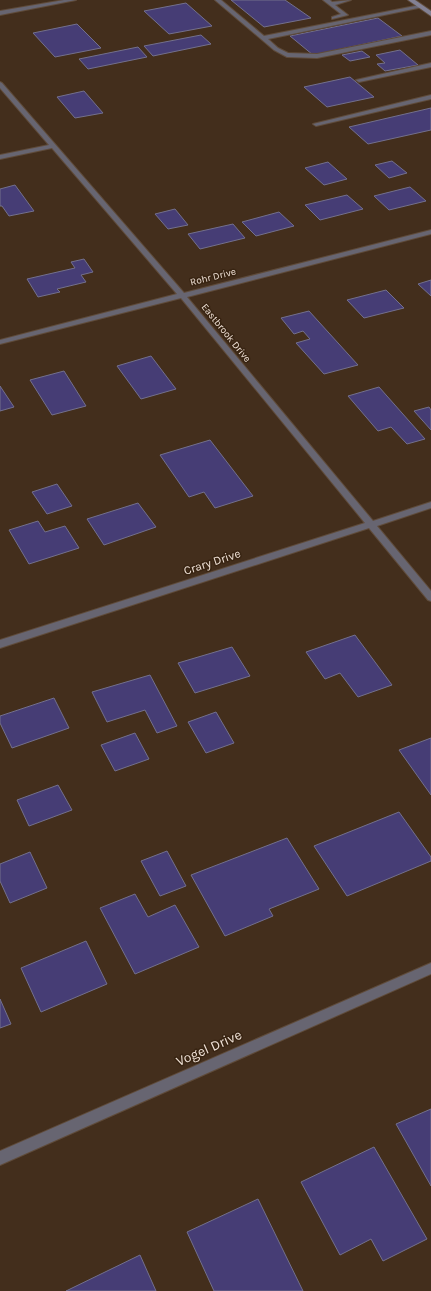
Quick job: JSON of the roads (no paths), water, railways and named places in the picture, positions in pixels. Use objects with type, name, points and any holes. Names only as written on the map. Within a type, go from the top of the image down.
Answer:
[{"type":"main road","points":[[411,0],[431,14]]},
{"type":"street","points":[[0,13],[73,0]]},
{"type":"street","points":[[218,0],[264,38],[276,50],[287,55],[317,56],[431,33]]},
{"type":"street","points":[[328,2],[348,0]]},
{"type":"street","points":[[257,33],[345,16],[328,2]]},
{"type":"street","points":[[264,38],[420,6]]},
{"type":"street","points":[[359,80],[431,65]]},
{"type":"street","name":"Eastbrook Drive","points":[[0,84],[182,295],[431,598]]},
{"type":"street","points":[[316,124],[431,97]]},
{"type":"street","points":[[0,157],[52,146]]},
{"type":"street","name":"Rohr Drive","points":[[0,342],[431,232]]},
{"type":"street","name":"Crary Drive","points":[[0,644],[431,505]]},
{"type":"street","name":"Vogel Drive","points":[[0,1158],[431,968]]}]
